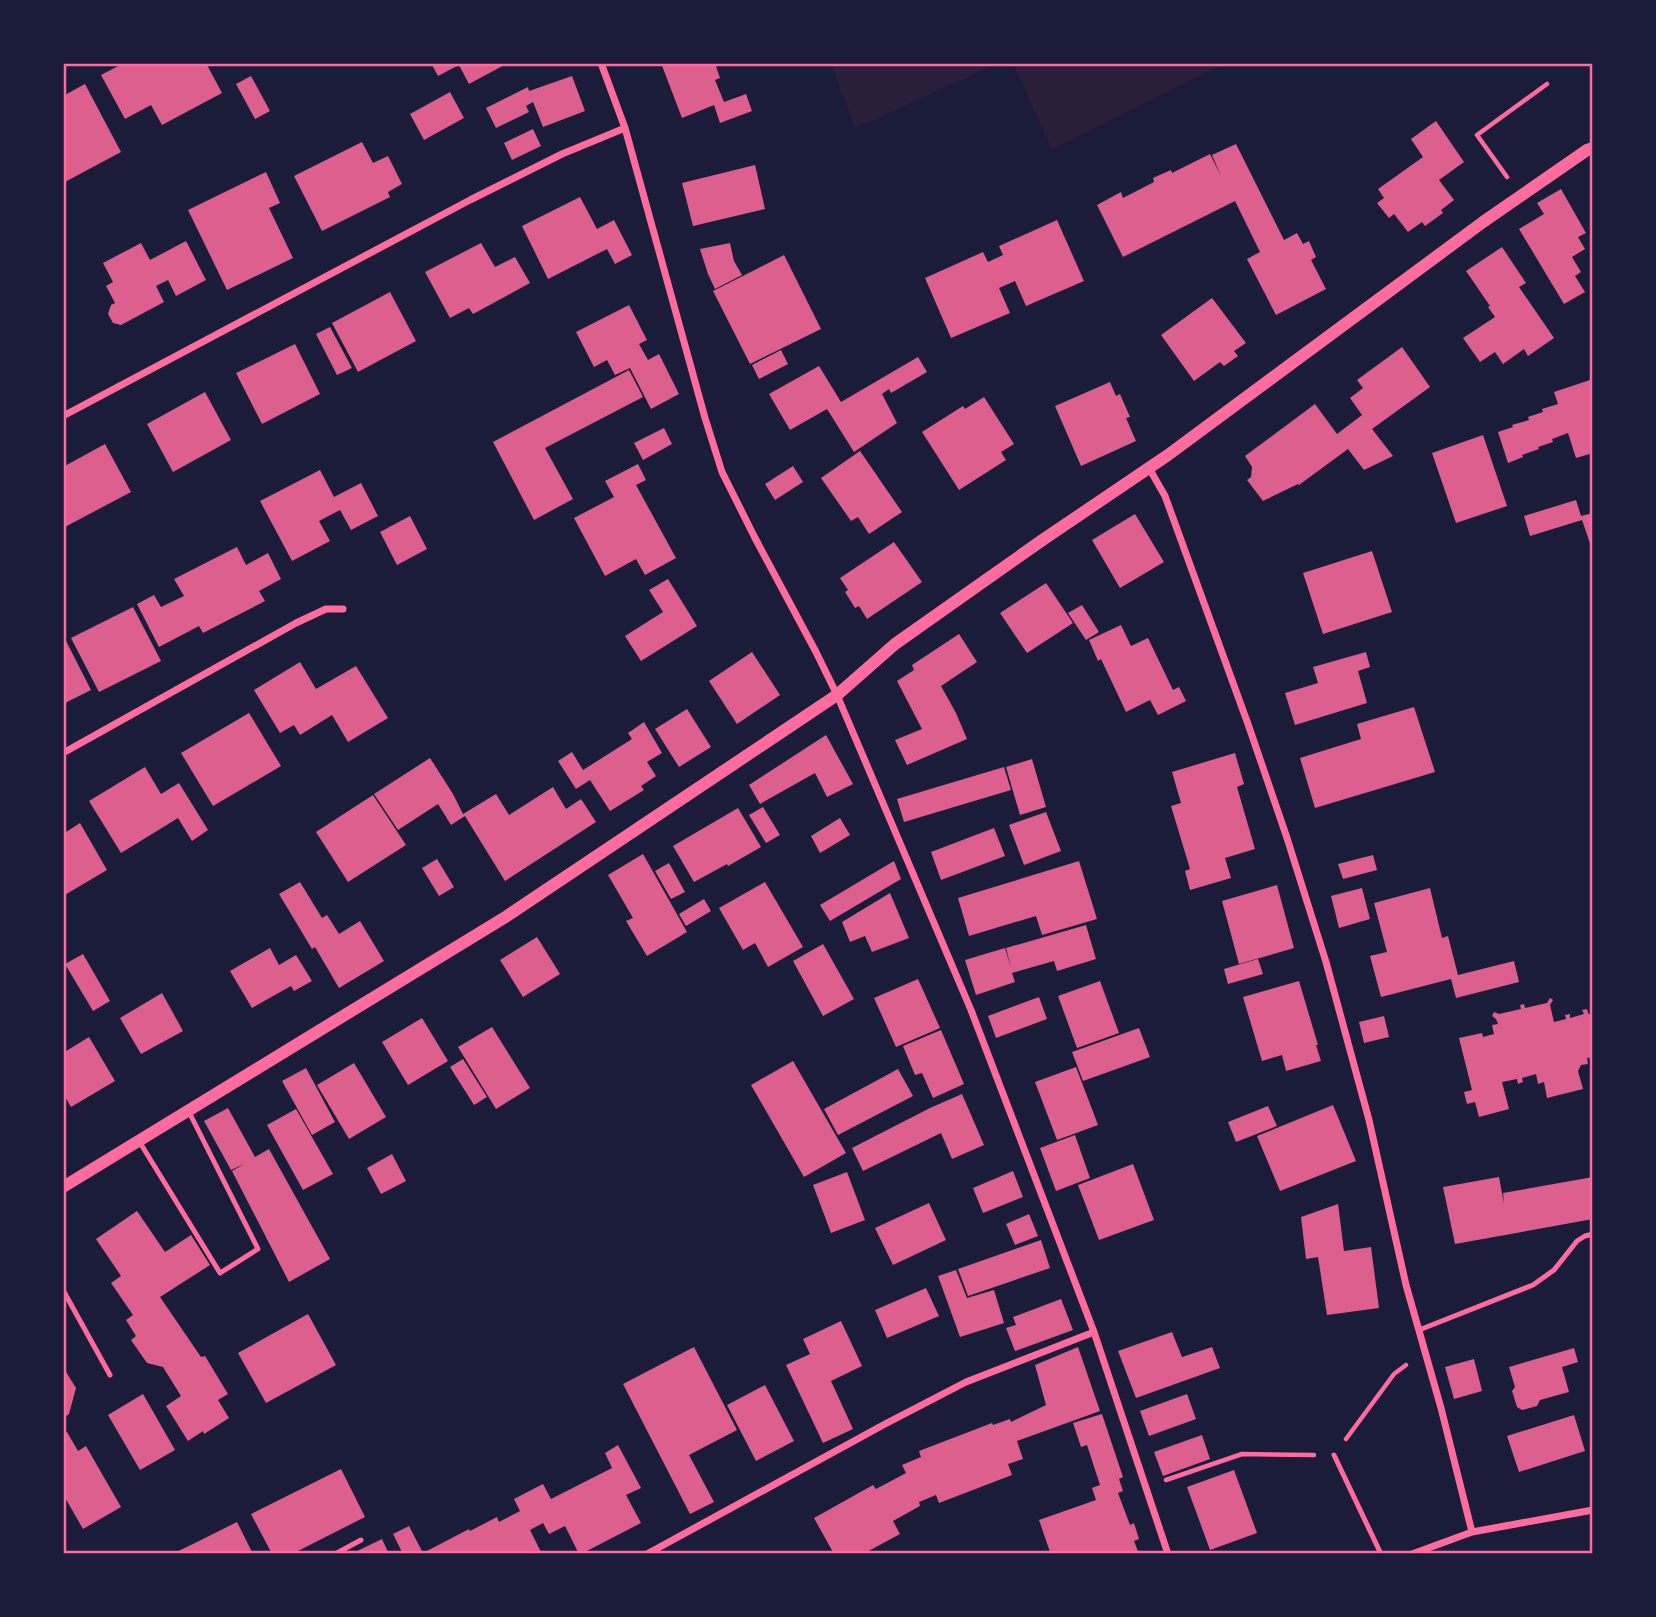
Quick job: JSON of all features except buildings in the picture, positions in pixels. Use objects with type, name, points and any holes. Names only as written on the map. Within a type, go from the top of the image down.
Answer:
[{"type":"street","points":[[601,63],[625,128],[722,472],[837,695],[971,1010],[1094,1332],[1168,1554]]},
{"type":"street","points":[[63,416],[470,200],[562,154],[625,128]]},
{"type":"street","points":[[63,1187],[507,916],[837,695],[895,644],[1149,468],[1483,222],[1593,148]]},
{"type":"street","points":[[1149,468],[1165,496],[1248,724],[1322,950],[1369,1120],[1406,1285],[1472,1532]]},
{"type":"street","points":[[63,753],[296,622],[326,609],[343,609]]},
{"type":"street","points":[[647,1554],[966,1382],[1094,1332]]},
{"type":"street","points":[[1412,1554],[1472,1532],[1593,1510]]},
{"type":"lane","points":[[139,1140],[220,1273],[258,1249],[188,1110]]},
{"type":"lane","points":[[1419,1330],[1533,1285],[1554,1270],[1577,1241],[1593,1234]]},
{"type":"lane","points":[[63,1290],[110,1375]]},
{"type":"lane","points":[[1334,1455],[1381,1554]]},
{"type":"lane","points":[[335,1554],[361,1540]]},
{"type":"path","points":[[1521,197],[1477,135],[1548,84]]},
{"type":"path","points":[[1146,1488],[1242,1454],[1334,1455],[1394,1374],[1404,1366],[1427,1357]]},
{"type":"shaded area","points":[[831,63],[999,63],[855,128]]},
{"type":"shaded area","points":[[1013,63],[1226,63],[1052,150]]}]
